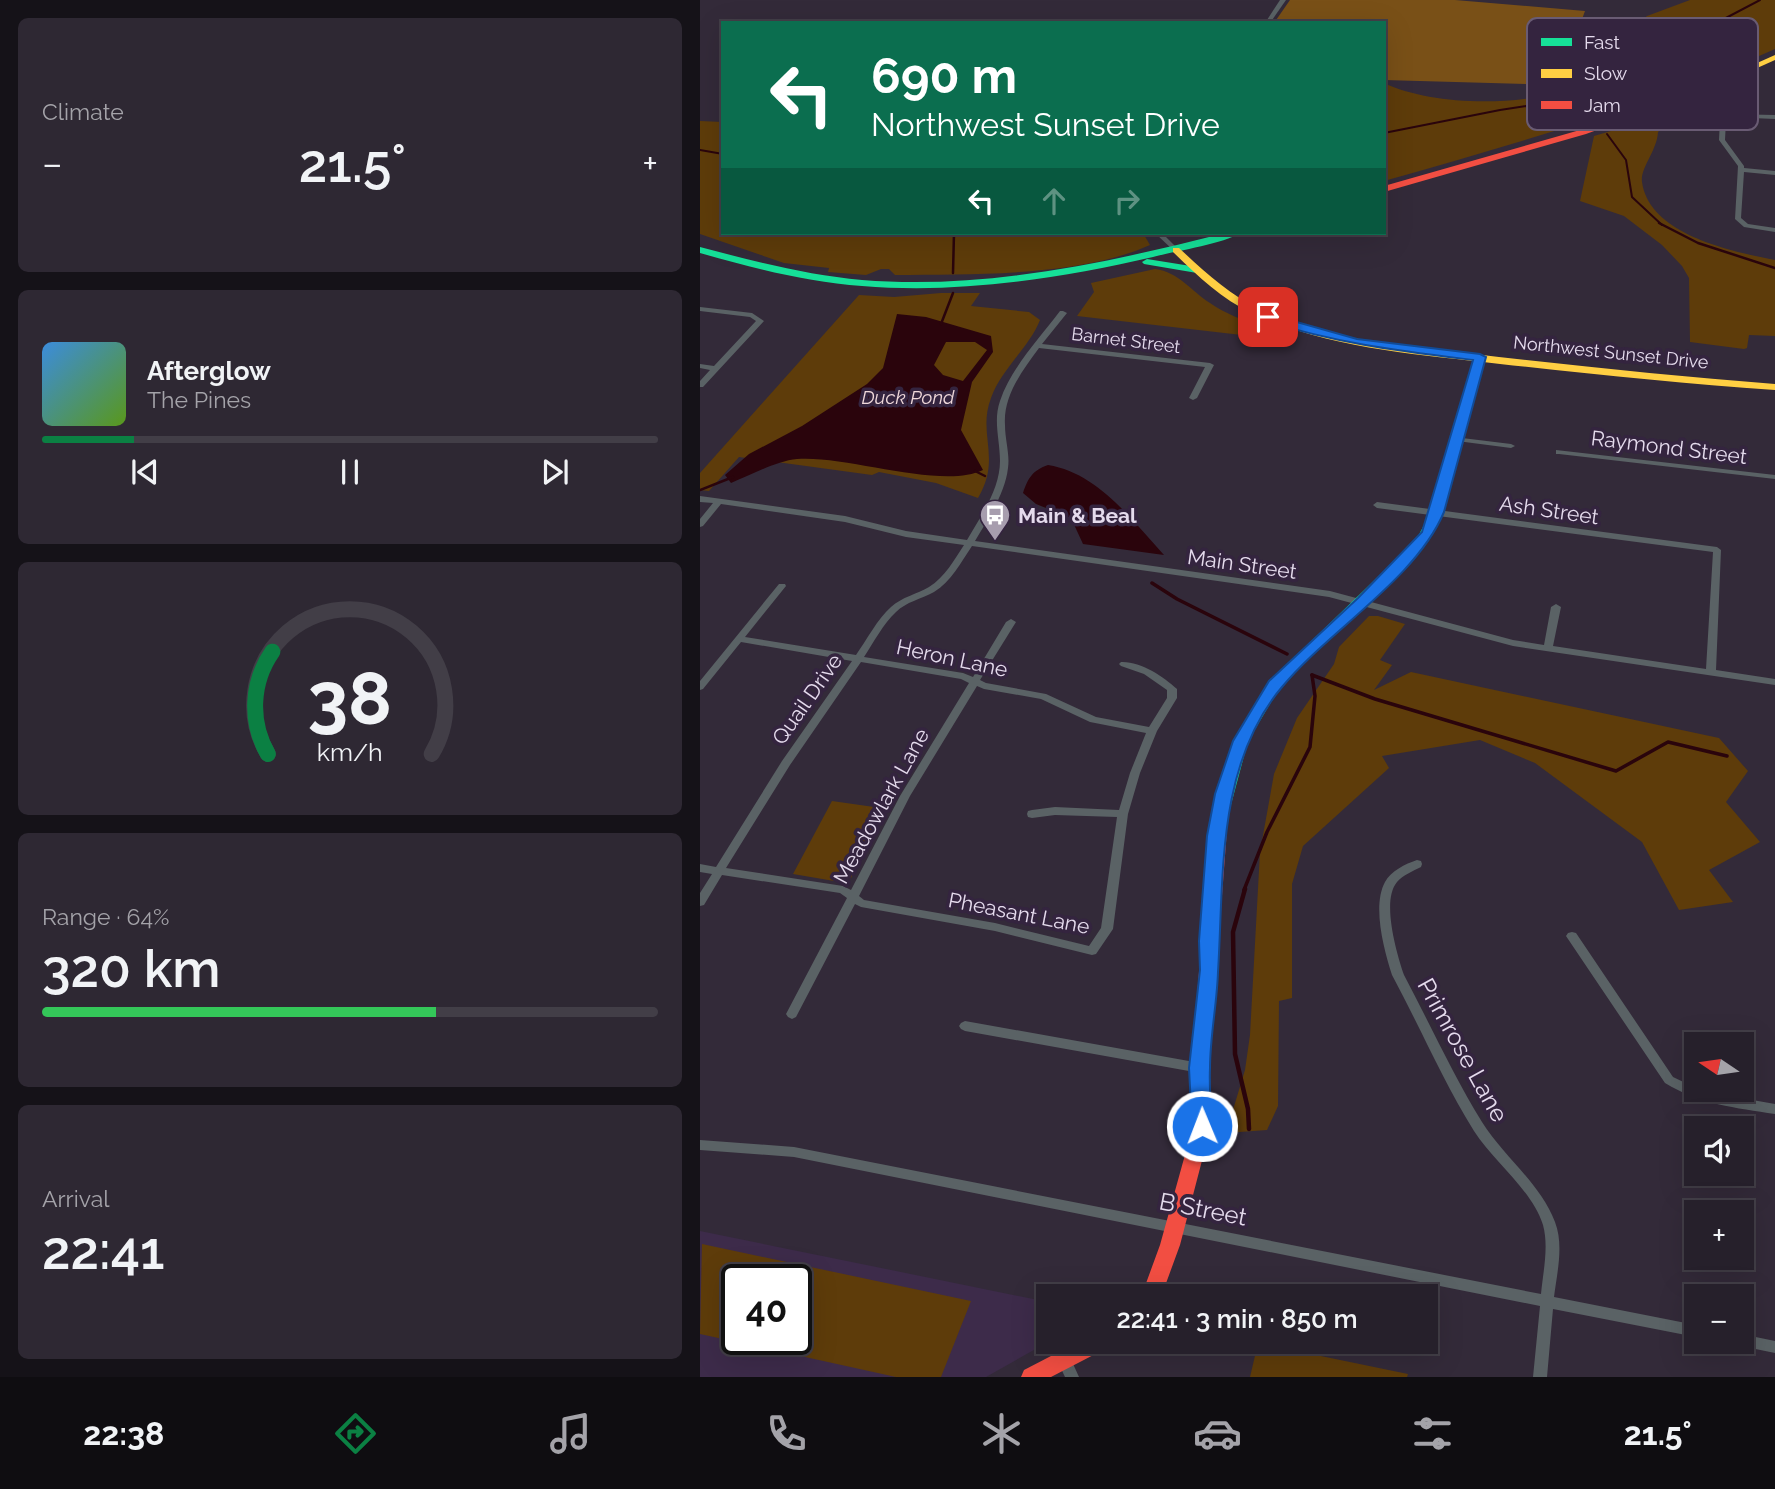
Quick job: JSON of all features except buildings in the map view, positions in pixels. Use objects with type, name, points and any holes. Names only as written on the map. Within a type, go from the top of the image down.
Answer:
[{"type":"street","points":[[1268,21],[1283,0]]},
{"type":"street","points":[[1758,64],[1775,57]]},
{"type":"street","points":[[1386,188],[1581,130]]},
{"type":"street","points":[[1722,130],[1722,140],[1740,163],[1738,219],[1742,224],[1775,230]]},
{"type":"street","points":[[1741,170],[1775,173]]},
{"type":"street","points":[[1160,235],[1176,250]]},
{"type":"street","points":[[700,260],[776,277],[851,282],[993,280],[1123,262],[1228,235]]},
{"type":"street","points":[[700,250],[783,272],[851,282]]},
{"type":"street","name":"Northwest Sunset Drive","points":[[1176,250],[1232,299],[1298,328],[1369,345],[1702,382],[1775,387]]},
{"type":"street","points":[[1123,262],[1166,262],[1198,270]]},
{"type":"street","points":[[700,309],[759,319],[759,324],[700,385]]},
{"type":"street","name":"Quail Drive","points":[[700,902],[786,762],[893,609],[940,583],[968,541],[998,491],[1006,465],[1007,450],[1000,425],[1007,392],[1063,313]]},
{"type":"street","name":"Barnet Street","points":[[1038,346],[1210,365],[1193,398]]},
{"type":"street","points":[[1155,1284],[1202,1126],[1199,1068],[1209,970],[1208,941],[1216,836],[1232,765],[1253,716],[1275,684],[1363,602],[1421,542],[1437,512],[1480,357]]},
{"type":"street","points":[[700,366],[716,368]]},
{"type":"street","points":[[1457,439],[1511,446]]},
{"type":"street","name":"Raymond Street","points":[[1559,452],[1775,477]]},
{"type":"street","name":"Main Street","points":[[700,499],[845,519],[906,534],[1293,588],[1363,602],[1493,639],[1775,682]]},
{"type":"street","points":[[700,524],[718,503]]},
{"type":"street","name":"Ash Street","points":[[1377,505],[1717,550],[1711,673]]},
{"type":"street","points":[[700,687],[782,586]]},
{"type":"street","points":[[1548,648],[1556,607]]},
{"type":"street","name":"Meadowlark Lane","points":[[792,1014],[905,796],[1011,622]]},
{"type":"street","name":"Heron Lane","points":[[739,639],[963,676],[975,682],[1043,696],[1093,720],[1152,731]]},
{"type":"street","name":"Pheasant Lane","points":[[700,868],[843,890],[861,903],[995,927],[1092,951],[1107,929],[1123,814],[1135,773],[1152,731],[1172,698],[1172,689],[1147,672],[1124,664]]},
{"type":"street","points":[[1032,814],[1055,811],[1123,814]]},
{"type":"street","name":"Primrose Lane","points":[[1417,864],[1398,876],[1387,889],[1386,914],[1392,959],[1479,1128],[1543,1206],[1550,1220],[1553,1240],[1540,1377]]},
{"type":"street","points":[[1572,936],[1669,1080],[1685,1090],[1707,1097],[1775,1109]]},
{"type":"street","points":[[965,1026],[1199,1068]]},
{"type":"street","name":"B Street","points":[[700,1145],[794,1152],[1684,1329]]},
{"type":"street","points":[[1754,1343],[1775,1347]]},
{"type":"street","points":[[1031,1377],[1076,1354]]},
{"type":"street","points":[[1065,1360],[1072,1377]]},
{"type":"shaded area","points":[[1290,0],[1455,0],[1585,11],[1582,18],[1527,18],[1527,84],[1386,80],[1386,21],[1275,21]]},
{"type":"shaded area","points":[[1690,0],[1775,0],[1775,49],[1758,56],[1758,18],[1644,18]]},
{"type":"shaded area","points":[[1386,84],[1433,97],[1462,101],[1527,98],[1527,130],[1558,130],[1386,180]]},
{"type":"shaded area","points":[[700,121],[721,122],[721,235],[1144,235],[1150,245],[1091,263],[1025,272],[895,275],[889,269],[881,269],[866,275],[828,272],[829,268],[784,263],[700,234]]},
{"type":"shaded area","points":[[1614,130],[1660,130],[1642,177],[1648,200],[1660,215],[1676,228],[1696,238],[1738,252],[1775,260],[1775,336],[1749,335],[1747,348],[1744,349],[1690,342],[1689,278],[1682,266],[1662,245],[1624,216],[1580,201],[1594,136]]},
{"type":"shaded area","points":[[1155,269],[1178,278],[1222,310],[1260,326],[1259,337],[1077,316],[1094,292],[1091,283]]},
{"type":"shaded area","points":[[980,293],[971,306],[1029,312],[1040,320],[1001,378],[991,398],[986,423],[988,470],[978,498],[936,483],[879,472],[872,475],[739,457],[709,491],[700,490],[700,473],[859,295],[894,297]]},
{"type":"shaded area","points":[[1369,616],[1405,624],[1380,660],[1392,665],[1374,690],[1411,672],[1719,738],[1748,771],[1726,802],[1760,842],[1709,870],[1733,902],[1679,910],[1642,842],[1535,763],[1480,740],[1382,756],[1389,768],[1303,846],[1292,884],[1292,998],[1279,1001],[1278,1106],[1267,1130],[1226,1133],[1245,1070],[1250,1035],[1260,852],[1274,774],[1297,718],[1334,664],[1339,647]]},
{"type":"shaded area","points":[[832,801],[888,809],[851,878],[840,882],[793,874]]},
{"type":"shaded area","points":[[700,1231],[1036,1300],[1036,1349],[986,1377],[700,1377]]},
{"type":"shaded area","points":[[702,1244],[796,1264],[721,1264],[721,1339],[700,1334]]},
{"type":"shaded area","points":[[812,1267],[971,1301],[941,1377],[896,1377],[796,1355],[812,1355]]},
{"type":"shaded area","points":[[1255,1354],[1311,1354],[1408,1374],[1407,1377],[1250,1377]]},
{"type":"water","name":"Duck Pond","points":[[897,314],[926,317],[991,336],[993,352],[972,382],[961,430],[983,470],[965,475],[944,476],[818,459],[797,459],[772,465],[731,483],[725,475],[749,454],[802,426],[867,384],[883,368]],"holes":[[[946,342],[975,342],[987,350],[963,381],[943,375],[934,365]]]},
{"type":"water","points":[[1048,465],[1066,470],[1098,488],[1126,513],[1164,555],[1083,544],[1071,518],[1036,504],[1023,493],[1032,475]]},
{"type":"waterway","points":[[1726,18],[1760,0]]},
{"type":"waterway","points":[[1386,133],[1527,106]]},
{"type":"waterway","points":[[1607,134],[1626,160],[1632,197],[1661,224]]},
{"type":"waterway","points":[[700,150],[721,154]]},
{"type":"waterway","points":[[1661,224],[1698,243],[1775,268]]},
{"type":"waterway","points":[[953,273],[954,235]]},
{"type":"waterway","points":[[941,324],[953,293]]},
{"type":"waterway","points":[[975,471],[985,476]]},
{"type":"waterway","points":[[700,490],[733,477]]},
{"type":"waterway","points":[[1152,583],[1177,599],[1287,654]]},
{"type":"waterway","points":[[1244,890],[1267,832],[1310,747],[1315,696],[1312,675],[1375,699],[1616,771],[1668,742],[1727,756]]},
{"type":"waterway","points":[[1245,889],[1233,932],[1235,1054],[1248,1109],[1249,1129]]},
{"type":"traffic: fast","points":[[700,250],[780,270],[841,281],[907,285],[954,284],[1050,274],[1227,235]]},
{"type":"traffic: fast","points":[[1147,262],[1197,270]]},
{"type":"traffic: fast","points":[[1220,816],[1241,741],[1275,684],[1421,542],[1437,512],[1480,357]]},
{"type":"traffic: slow","points":[[1758,65],[1775,57]]},
{"type":"traffic: slow","points":[[1176,250],[1214,284],[1256,311],[1316,333],[1346,340],[1410,351],[1775,387]]},
{"type":"traffic: jam","points":[[1386,188],[1589,130]]},
{"type":"traffic: jam","points":[[1156,1284],[1170,1245],[1202,1126],[1200,1068],[1220,816]]},
{"type":"traffic: jam","points":[[1031,1377],[1075,1354]]},
{"type":"place","name":"Main & Beal","points":[[995,542]]},
{"type":"route","points":[[1202,1126],[1199,1068],[1209,970],[1208,941],[1216,836],[1232,765],[1253,716],[1275,684],[1363,602],[1421,542],[1433,525],[1480,357],[1357,342],[1317,334],[1268,317]]}]
